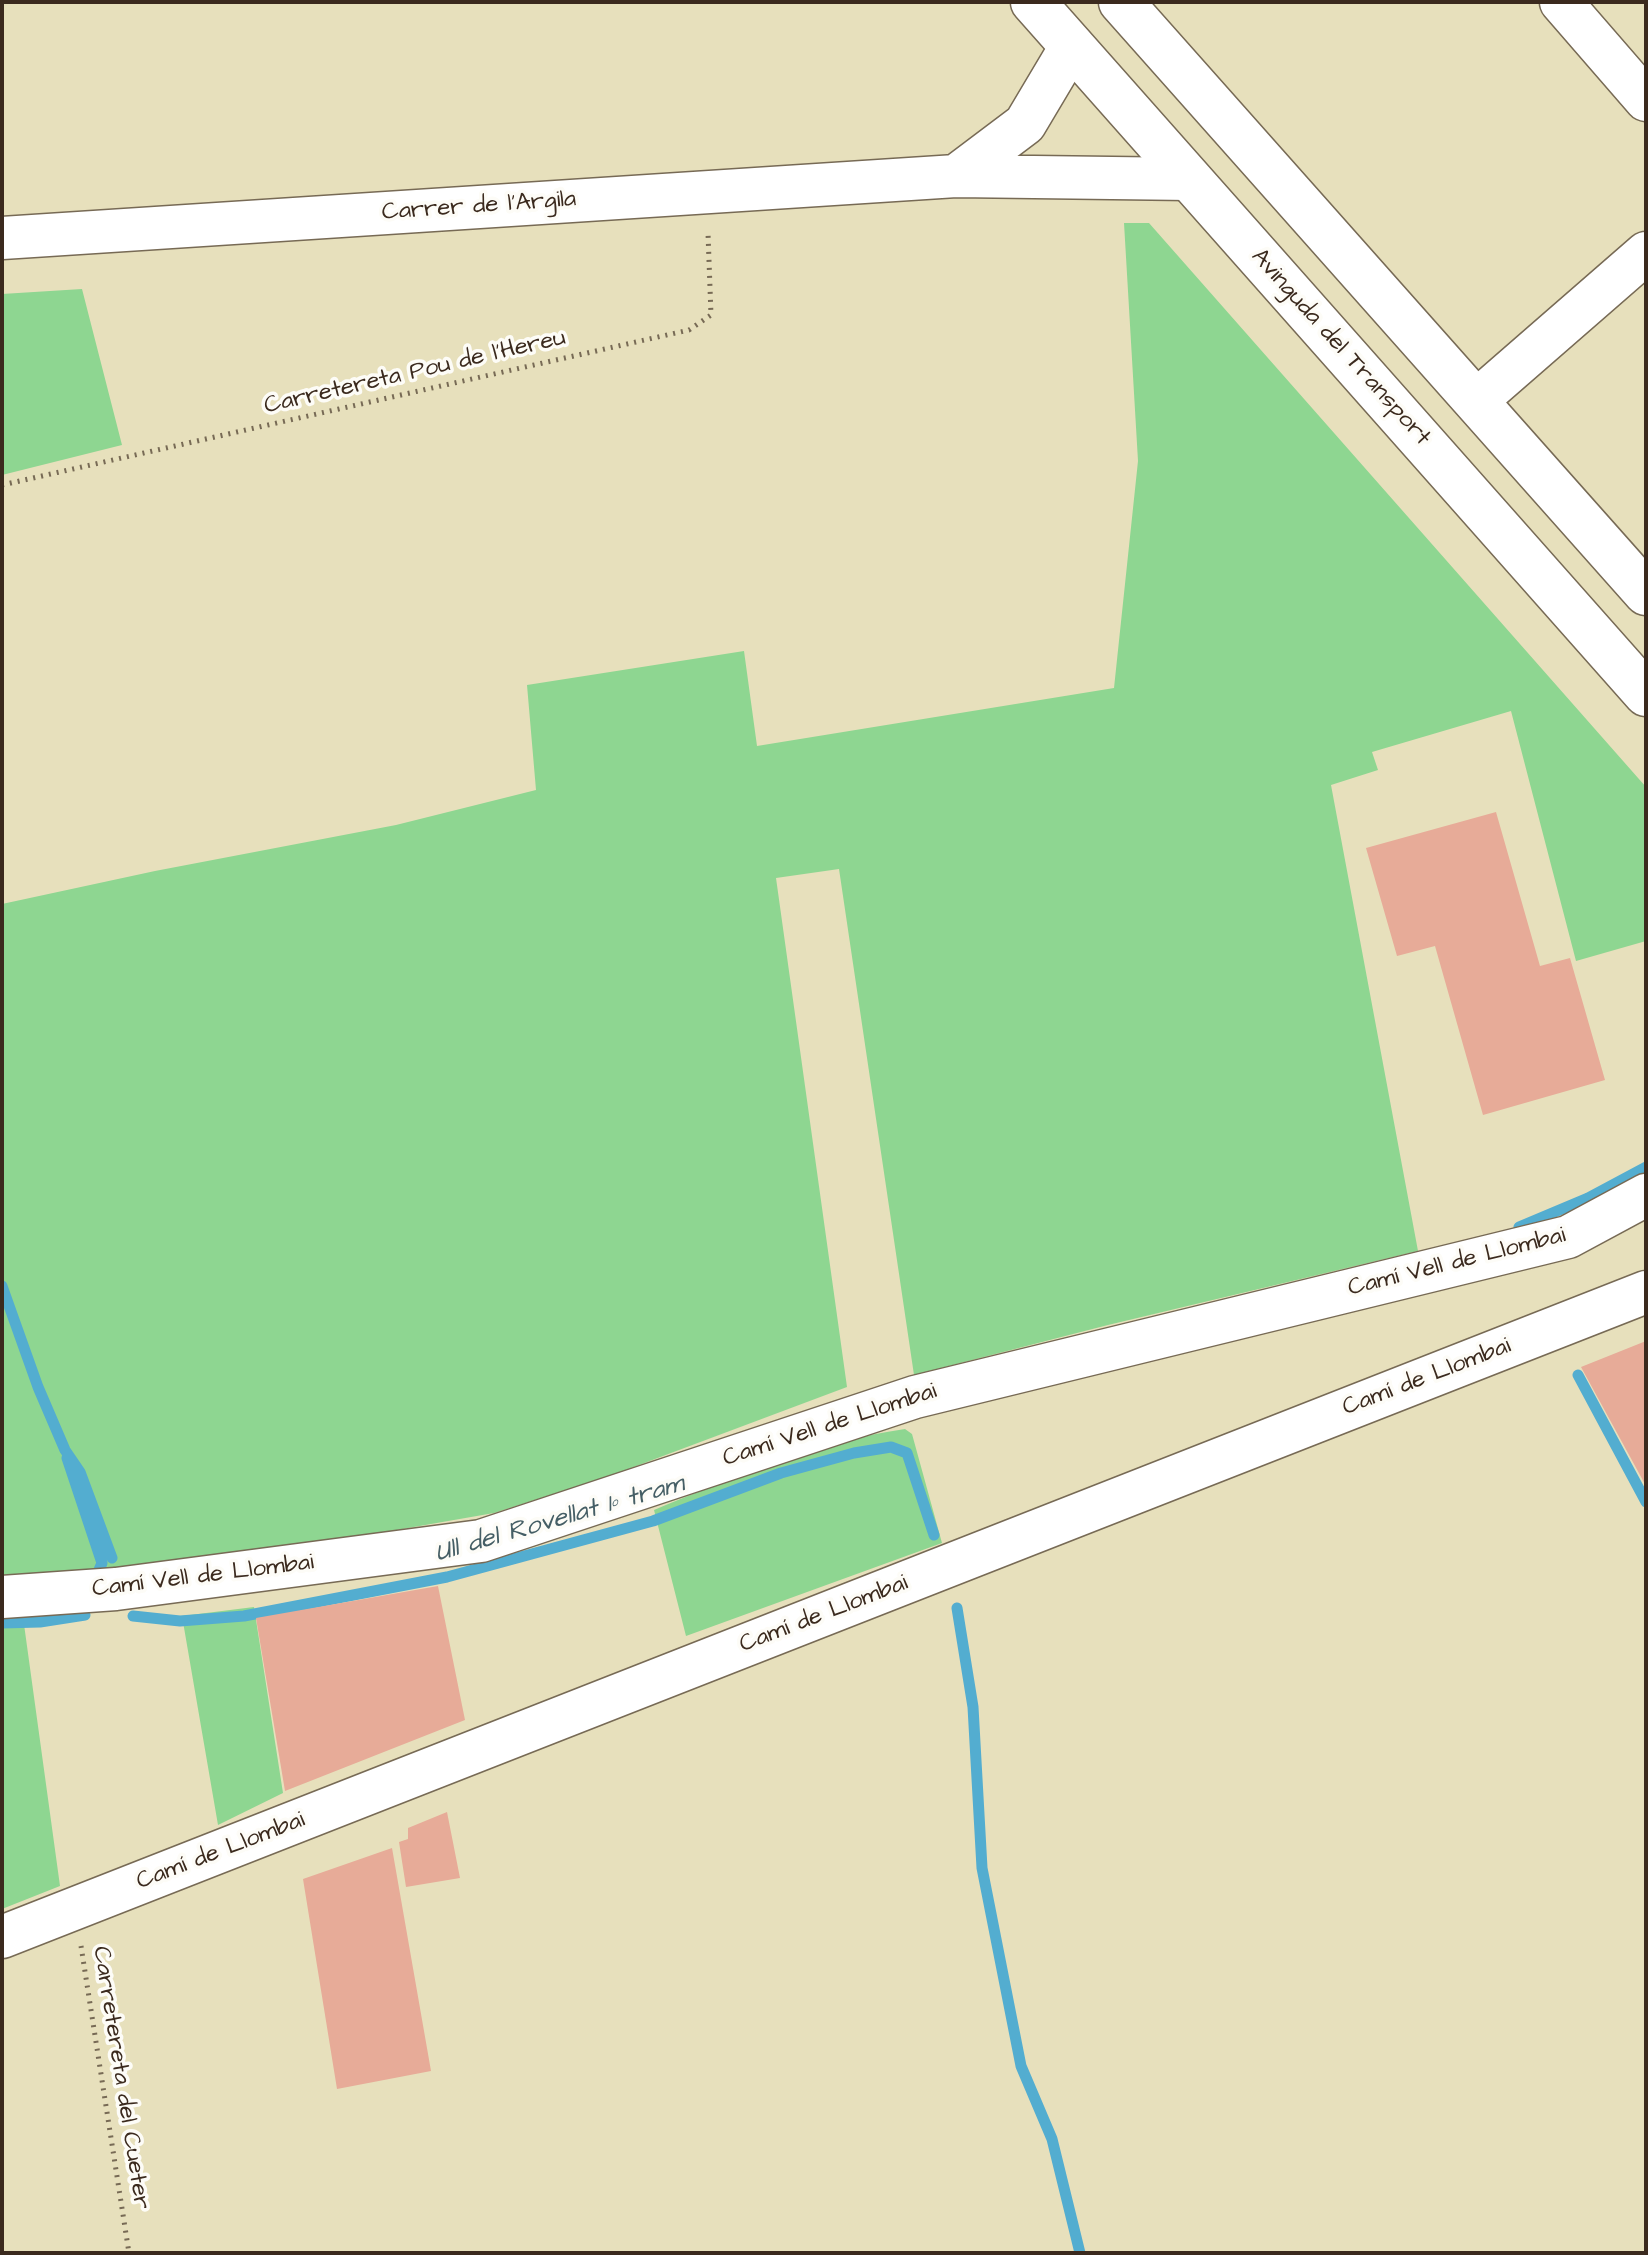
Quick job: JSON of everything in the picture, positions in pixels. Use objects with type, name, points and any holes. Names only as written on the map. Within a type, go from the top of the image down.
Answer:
[{"type":"main road","name":"Avinguda del Transport","points":[[1033,2],[1646,694]]},
{"type":"main road","points":[[1121,2],[1646,593]]},
{"type":"street","points":[[1561,2],[1646,100]]},
{"type":"street","points":[[956,176],[1025,124],[1072,45]]},
{"type":"street","name":"Carrer de l'Argila","points":[[2,238],[956,176],[1190,179]]},
{"type":"street","points":[[1476,401],[1646,253]]},
{"type":"street","name":"Camí Vell de Llombai","points":[[2,1597],[116,1589],[481,1541],[915,1397],[1568,1237],[1646,1195]]},
{"type":"street","name":"Camí de Llombai","points":[[2,1937],[1646,1292]]},
{"type":"path","name":"Carretereta Pou de l'Hereu","points":[[2,485],[689,330],[711,315],[706,192]]},
{"type":"path","name":"Carretereta del Cueter","points":[[75,1909],[129,2253]]},
{"type":"green space","points":[[1124,223],[1149,223],[1646,787],[1646,941],[1576,961],[1511,711],[1372,752],[1378,770],[1331,785],[1418,1251],[914,1375],[839,869],[776,878],[847,1387],[607,1477],[494,1513],[328,1542],[134,1569],[2,1580],[2,904],[396,825],[536,790],[527,685],[744,651],[757,746],[1114,688],[1138,461]]},
{"type":"green space","points":[[82,289],[122,445],[2,475],[2,294]]},
{"type":"green space","points":[[905,1429],[912,1434],[942,1543],[686,1636],[654,1510],[810,1451]]},
{"type":"green space","points":[[254,1607],[283,1793],[218,1825],[182,1616]]},
{"type":"green space","points":[[23,1617],[60,1886],[2,1909],[2,1618]]},
{"type":"building","points":[[1496,812],[1540,966],[1570,958],[1605,1080],[1483,1115],[1435,946],[1397,956],[1366,848]]},
{"type":"building","points":[[1646,1341],[1646,1486],[1581,1367]]},
{"type":"building","points":[[438,1586],[465,1720],[285,1791],[256,1618]]},
{"type":"building","points":[[447,1812],[460,1878],[406,1887],[399,1842],[408,1839],[408,1828]]},
{"type":"building","points":[[392,1848],[431,2071],[337,2089],[303,1879]]},
{"type":"waterway","points":[[1519,1227],[1588,1198],[1646,1167]]},
{"type":"waterway","points":[[2,1286],[38,1387],[65,1450],[80,1472],[112,1558]]},
{"type":"waterway","points":[[1578,1375],[1646,1502]]},
{"type":"waterway","name":"Ull del Rovellat 1º tram","points":[[133,1616],[180,1621],[244,1616],[447,1577],[653,1521],[781,1473],[854,1453],[891,1447],[907,1453],[934,1535]]},
{"type":"waterway","points":[[67,1458],[102,1563],[99,1570]]},
{"type":"waterway","name":"Ull del Rovellat 1º tram","points":[[957,1608],[973,1707],[982,1868],[1021,2066],[1052,2139],[1080,2253]]},
{"type":"waterway","points":[[2,1623],[40,1622],[85,1615]]}]
